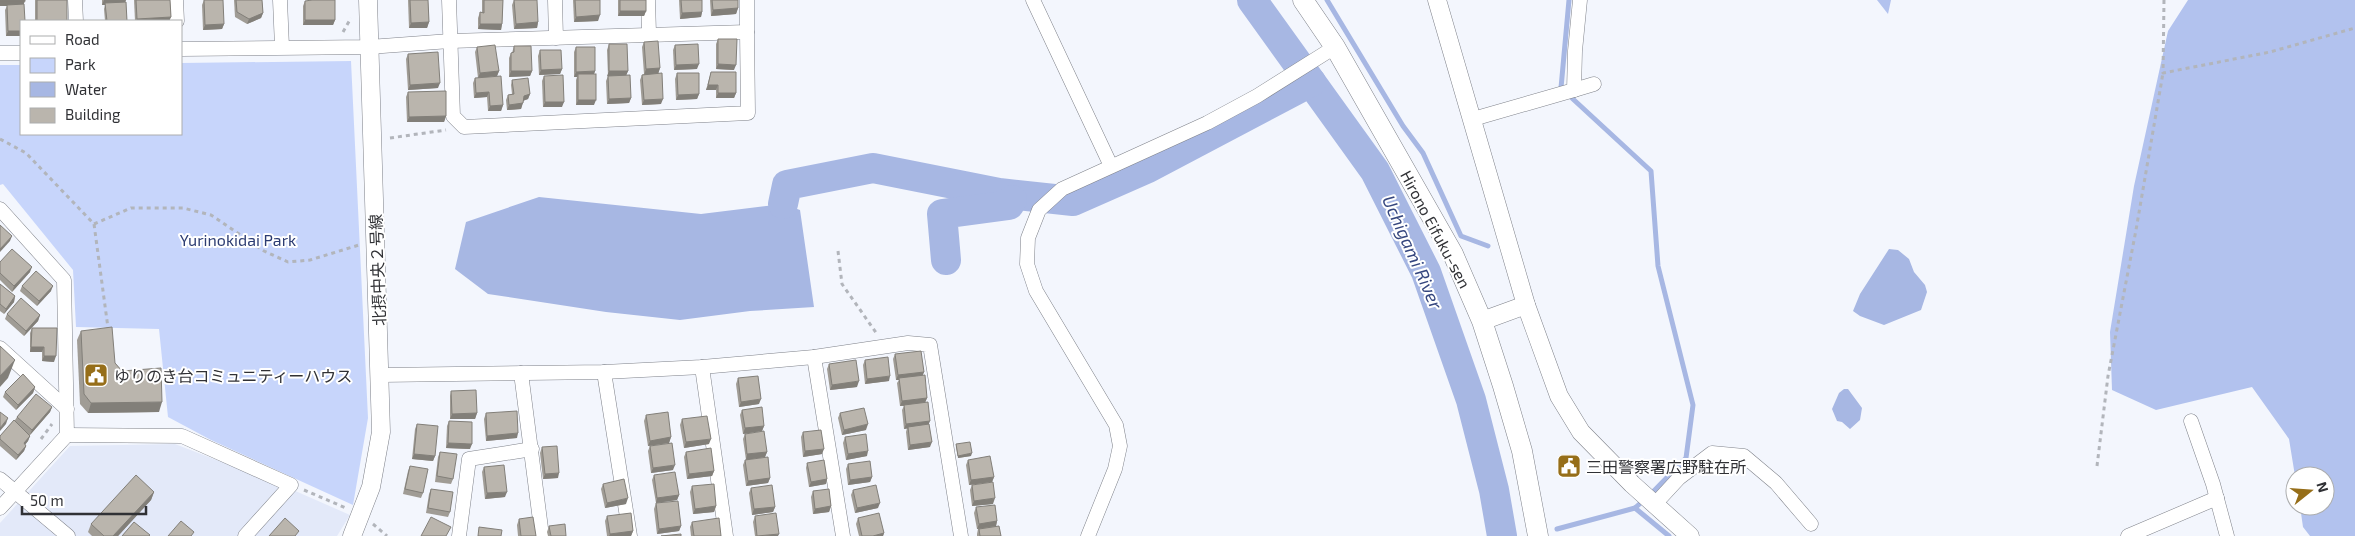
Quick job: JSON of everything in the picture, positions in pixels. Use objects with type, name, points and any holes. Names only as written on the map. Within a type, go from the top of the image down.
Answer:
[{"type":"main road","name":"Hirono Eifuku-sen","points":[[1304,0],[1330,51],[1453,254],[1482,321],[1522,451],[1538,536]]},
{"type":"street","points":[[75,0],[76,20]]},
{"type":"street","points":[[176,0],[177,20]]},
{"type":"street","points":[[280,0],[282,47]]},
{"type":"street","name":"北摂中央２号線","points":[[352,536],[371,487],[382,432],[368,0]]},
{"type":"street","points":[[449,0],[453,116],[464,127],[748,113],[747,0]]},
{"type":"street","points":[[555,0],[556,38]]},
{"type":"street","points":[[648,0],[649,34]]},
{"type":"street","points":[[1033,0],[1111,166]]},
{"type":"street","points":[[1437,0],[1526,305],[1559,396],[1581,432],[1690,536]]},
{"type":"street","points":[[1574,90],[1575,51],[1580,0]]},
{"type":"street","points":[[182,49],[369,47],[450,41],[747,32]]},
{"type":"street","points":[[1088,536],[1115,469],[1120,446],[1116,425],[1036,291],[1027,264],[1028,238],[1039,210],[1062,189],[1207,123],[1257,96],[1330,51]]},
{"type":"street","points":[[0,53],[20,53]]},
{"type":"street","points":[[1473,120],[1594,84]]},
{"type":"street","points":[[0,209],[64,280],[67,409],[67,435],[0,508]]},
{"type":"street","points":[[1482,321],[1526,305]]},
{"type":"street","points":[[381,375],[604,372],[702,367],[814,357],[908,343],[930,345],[960,536]]},
{"type":"street","points":[[0,348],[67,409]]},
{"type":"street","points":[[814,357],[843,536]]},
{"type":"street","points":[[702,367],[726,536]]},
{"type":"street","points":[[604,372],[630,536]]},
{"type":"street","points":[[521,373],[542,536]]},
{"type":"street","points":[[2191,421],[2217,498],[2227,536]]},
{"type":"street","points":[[67,435],[182,436],[292,485],[245,536]]},
{"type":"street","points":[[459,536],[468,459],[532,449]]},
{"type":"street","points":[[1655,504],[1679,478],[1712,453],[1744,456],[1776,482],[1811,524]]},
{"type":"street","points":[[0,479],[68,536]]},
{"type":"street","points":[[2128,536],[2217,498]]},
{"type":"path","points":[[2097,466],[2108,376],[2163,73],[2164,0]]},
{"type":"path","points":[[334,33],[344,32],[351,19],[350,10]]},
{"type":"path","points":[[2163,73],[2270,52],[2355,28]]},
{"type":"path","points":[[390,138],[464,127]]},
{"type":"path","points":[[0,139],[26,153],[94,224],[108,328]]},
{"type":"path","points":[[94,224],[131,208],[184,208],[211,215],[264,252],[288,262],[310,260],[360,245]]},
{"type":"path","points":[[838,251],[842,284],[885,346]]},
{"type":"path","points":[[292,485],[361,514]]},
{"type":"shaded area","points":[[1877,0],[1891,0],[1888,14]]},
{"type":"shaded area","points":[[2188,0],[2355,0],[2355,536],[2310,536],[2303,527],[2301,516],[2335,516],[2335,466],[2293,466],[2289,439],[2252,387],[2156,410],[2112,390],[2110,332],[2134,186],[2168,31]]},
{"type":"shaded area","points":[[175,444],[284,486],[350,515],[337,536],[0,536],[0,523],[70,446]]},
{"type":"green space","name":"Yurinokidai Park","points":[[351,61],[368,418],[353,505],[211,440],[168,417],[159,329],[76,327],[73,270],[3,184],[0,185],[0,65],[20,65],[20,135],[182,135],[182,63]]},
{"type":"water","points":[[539,197],[701,214],[783,204],[800,210],[814,307],[750,311],[680,320],[606,312],[488,294],[455,269],[466,222]]},
{"type":"water","points":[[1889,249],[1898,250],[1909,259],[1914,272],[1925,285],[1927,292],[1921,310],[1884,325],[1860,316],[1853,311],[1860,294]]},
{"type":"water","points":[[1844,389],[1848,389],[1862,408],[1860,420],[1850,429],[1842,422],[1837,421],[1832,409],[1839,393]]},
{"type":"building","points":[[25,0],[25,1],[0,1]]},
{"type":"building","points":[[37,0],[67,0],[67,20],[37,20]]},
{"type":"building","points":[[136,0],[170,0],[171,17],[137,19]]},
{"type":"building","points":[[204,0],[223,0],[224,24],[205,25]]},
{"type":"building","points":[[236,0],[262,0],[263,13],[249,19],[237,12]]},
{"type":"building","points":[[335,0],[335,20],[305,20],[305,1]]},
{"type":"building","points":[[410,0],[428,0],[429,22],[411,23]]},
{"type":"building","points":[[484,0],[503,0],[502,24],[480,24],[480,12],[484,13]]},
{"type":"building","points":[[514,0],[537,0],[538,22],[516,24]]},
{"type":"building","points":[[575,0],[600,0],[600,15],[576,17]]},
{"type":"building","points":[[620,0],[646,0],[646,11],[620,11]]},
{"type":"building","points":[[681,0],[702,0],[702,12],[682,13]]},
{"type":"building","points":[[712,0],[738,0],[738,8],[713,10]]},
{"type":"building","points":[[126,2],[127,20],[107,20],[105,3]]},
{"type":"building","points":[[24,4],[25,20],[20,20],[20,31],[8,31],[7,5]]},
{"type":"building","points":[[718,39],[737,39],[736,65],[718,64]]},
{"type":"building","points":[[658,41],[660,68],[646,69],[644,42]]},
{"type":"building","points":[[609,44],[627,44],[628,71],[609,71]]},
{"type":"building","points":[[698,44],[699,64],[676,65],[675,45]]},
{"type":"building","points":[[495,45],[499,71],[480,73],[477,47]]},
{"type":"building","points":[[514,46],[531,46],[532,71],[511,71],[511,53],[514,52]]},
{"type":"building","points":[[576,47],[595,47],[595,71],[576,72]]},
{"type":"building","points":[[540,50],[561,50],[562,69],[541,70]]},
{"type":"building","points":[[438,52],[440,83],[410,85],[408,54]]},
{"type":"building","points":[[711,72],[736,72],[736,93],[718,93],[718,85],[708,85]]},
{"type":"building","points":[[662,73],[663,99],[644,100],[642,75]]},
{"type":"building","points":[[677,73],[699,73],[699,94],[678,95]]},
{"type":"building","points":[[578,74],[596,74],[596,100],[578,100]]},
{"type":"building","points":[[563,75],[564,102],[545,102],[544,76]]},
{"type":"building","points":[[630,75],[631,98],[609,99],[608,76]]},
{"type":"building","points":[[501,76],[503,105],[490,106],[489,92],[476,93],[475,78]]},
{"type":"building","points":[[528,78],[530,94],[524,96],[523,103],[509,105],[508,95],[514,94],[512,80]]},
{"type":"building","points":[[446,91],[446,116],[409,117],[408,92]]},
{"type":"building","points":[[0,225],[12,236],[0,249]]},
{"type":"building","points":[[12,249],[32,267],[14,286],[0,273],[0,262]]},
{"type":"building","points":[[36,271],[53,286],[39,301],[22,286]]},
{"type":"building","points":[[0,284],[15,296],[6,309],[0,304]]},
{"type":"building","points":[[21,298],[40,315],[26,331],[7,314]]},
{"type":"building","name":"ゆりのき台コミュニティーハウス","points":[[112,327],[115,363],[122,371],[161,368],[162,402],[91,403],[84,394],[81,331]]},
{"type":"building","points":[[32,328],[57,328],[56,356],[44,356],[44,347],[31,347]]},
{"type":"building","points":[[0,346],[15,360],[0,376]]},
{"type":"building","points":[[921,351],[924,372],[898,375],[895,354]]},
{"type":"building","points":[[888,357],[890,376],[867,379],[865,360]]},
{"type":"building","points":[[856,360],[859,381],[832,385],[829,364]]},
{"type":"building","points":[[23,374],[35,387],[18,405],[5,392]]},
{"type":"building","points":[[925,375],[927,398],[902,401],[899,378]]},
{"type":"building","points":[[758,376],[761,399],[741,402],[738,378]]},
{"type":"building","points":[[476,390],[477,413],[452,414],[451,391]]},
{"type":"building","points":[[36,394],[52,407],[32,430],[17,417]]},
{"type":"building","points":[[928,402],[930,421],[906,424],[904,405]]},
{"type":"building","points":[[762,407],[764,426],[745,428],[742,410]]},
{"type":"building","points":[[864,408],[868,424],[844,430],[840,413]]},
{"type":"building","points":[[517,411],[518,433],[487,436],[486,413]]},
{"type":"building","points":[[0,412],[8,418],[0,428]]},
{"type":"building","points":[[668,412],[671,437],[650,441],[646,415]]},
{"type":"building","points":[[707,416],[711,439],[686,442],[682,419]]},
{"type":"building","points":[[14,420],[30,436],[24,443],[26,446],[18,455],[0,439],[0,436]]},
{"type":"building","points":[[449,421],[472,422],[472,444],[448,443]]},
{"type":"building","points":[[417,424],[438,426],[435,456],[414,454]]},
{"type":"building","points":[[929,424],[932,442],[910,445],[908,427]]},
{"type":"building","points":[[821,430],[824,449],[805,451],[803,432]]},
{"type":"building","points":[[764,431],[767,452],[747,454],[745,434]]},
{"type":"building","points":[[866,434],[868,451],[848,454],[845,437]]},
{"type":"building","points":[[970,442],[972,453],[958,456],[956,444]]},
{"type":"building","points":[[672,443],[675,465],[653,468],[650,446]]},
{"type":"building","points":[[557,446],[559,473],[545,474],[542,447]]},
{"type":"building","points":[[711,448],[714,471],[689,474],[686,452]]},
{"type":"building","points":[[440,452],[457,454],[453,479],[437,476]]},
{"type":"building","points":[[990,456],[994,477],[971,480],[968,460]]},
{"type":"building","points":[[768,457],[770,478],[748,481],[745,460]]},
{"type":"building","points":[[824,460],[827,479],[811,482],[807,463]]},
{"type":"building","points":[[870,461],[872,477],[850,480],[848,464]]},
{"type":"building","points":[[504,465],[507,492],[487,493],[484,467]]},
{"type":"building","points":[[410,466],[428,469],[423,493],[405,489]]},
{"type":"building","points":[[675,472],[679,495],[657,498],[654,475]]},
{"type":"building","points":[[136,475],[154,492],[113,536],[104,536],[91,524]]},
{"type":"building","points":[[624,479],[628,498],[607,503],[603,484]]},
{"type":"building","points":[[993,482],[995,498],[974,501],[972,485]]},
{"type":"building","points":[[714,484],[716,506],[695,509],[692,486]]},
{"type":"building","points":[[772,485],[775,507],[754,509],[751,488]]},
{"type":"building","points":[[876,485],[880,503],[857,508],[853,490]]},
{"type":"building","points":[[431,489],[453,492],[450,512],[428,508]]},
{"type":"building","points":[[829,489],[831,506],[815,509],[813,491]]},
{"type":"building","points":[[678,501],[681,526],[659,529],[656,503]]},
{"type":"building","points":[[995,505],[997,521],[979,524],[976,507]]},
{"type":"building","points":[[631,513],[633,531],[610,534],[607,516]]},
{"type":"building","points":[[776,513],[779,534],[757,536],[755,516]]},
{"type":"building","points":[[879,513],[884,533],[862,536],[858,518]]},
{"type":"building","points":[[431,517],[451,527],[446,536],[421,536]]},
{"type":"building","points":[[533,517],[536,536],[521,536],[519,519]]},
{"type":"building","points":[[285,518],[299,531],[295,536],[269,536]]},
{"type":"building","points":[[719,518],[721,536],[694,536],[692,522]]},
{"type":"building","points":[[181,521],[194,532],[191,536],[168,536]]},
{"type":"building","points":[[134,522],[150,535],[122,536]]},
{"type":"building","points":[[565,524],[566,536],[551,536],[549,526]]},
{"type":"building","points":[[999,526],[1001,536],[980,536],[979,529]]},
{"type":"building","points":[[479,527],[502,530],[501,536],[478,536]]},
{"type":"building","points":[[681,534],[681,536],[661,536]]},
{"type":"waterway","name":"Uchigami River","points":[[1252,0],[1375,171],[1426,272],[1471,400],[1494,490],[1502,536]]},
{"type":"waterway","points":[[1327,0],[1403,126],[1423,153],[1461,236],[1488,246]]},
{"type":"waterway","points":[[1569,0],[1561,88],[1651,171],[1658,266],[1693,405],[1686,458],[1650,495]]},
{"type":"waterway","points":[[783,204],[787,185],[873,168],[999,193],[1073,201],[1148,168],[1311,82]]},
{"type":"waterway","points":[[946,260],[942,214],[1009,205],[1012,200]]},
{"type":"waterway","points":[[1557,529],[1635,508],[1644,500]]},
{"type":"waterway","points":[[1635,508],[1669,536]]},
{"type":"place","name":"ゆりのき台コミュニティーハウス","points":[[96,375]]},
{"type":"place","name":"三田警察署広野駐在所","points":[[1569,466]]}]
